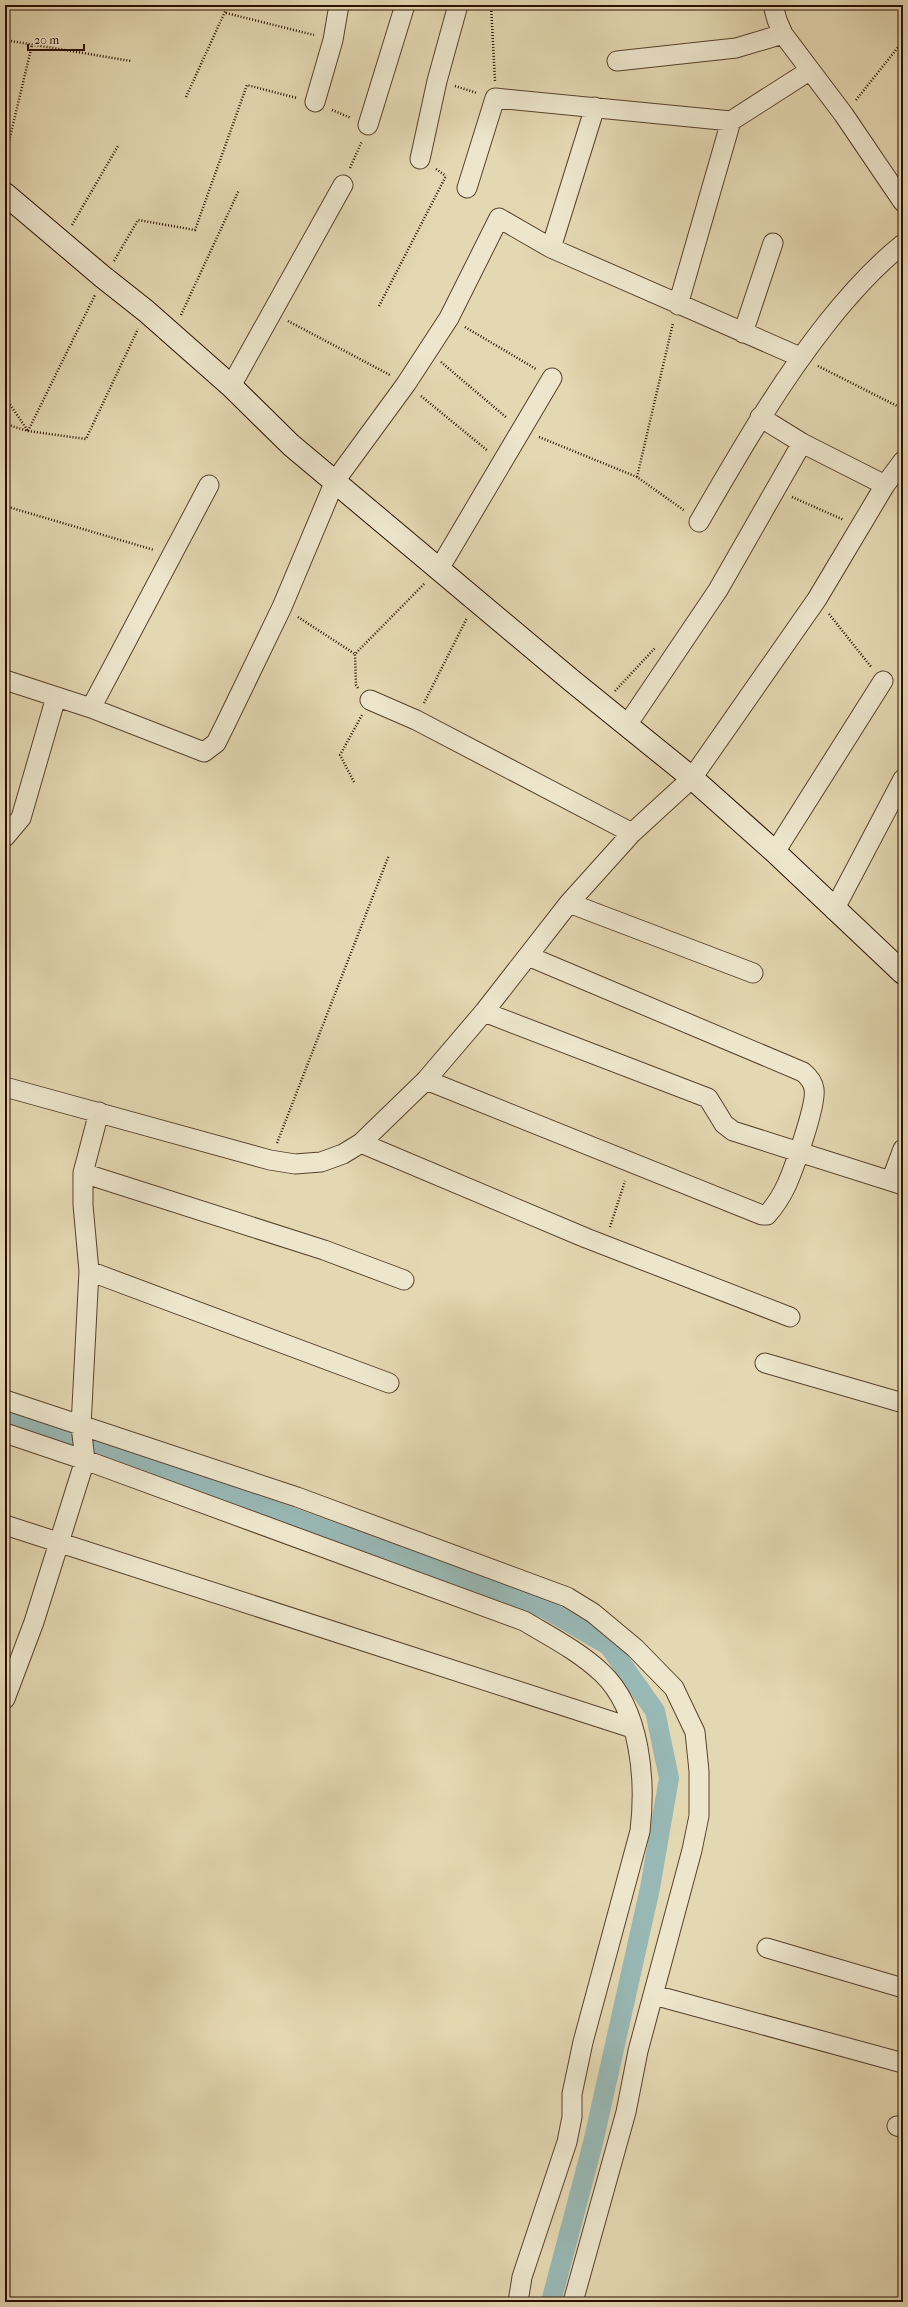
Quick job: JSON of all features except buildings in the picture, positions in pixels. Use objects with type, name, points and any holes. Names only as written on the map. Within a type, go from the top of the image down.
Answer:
[{"type":"street","points":[[314,102],[333,40],[339,5]]},
{"type":"street","points":[[368,126],[405,5]]},
{"type":"street","points":[[420,159],[437,81],[458,5]]},
{"type":"street","points":[[773,5],[783,34],[809,71],[844,116],[903,202]]},
{"type":"street","points":[[617,61],[736,48],[783,34]]},
{"type":"street","points":[[467,188],[496,98],[731,120],[809,71]]},
{"type":"street","points":[[551,248],[595,107]]},
{"type":"street","points":[[678,305],[731,120]]},
{"type":"street","points":[[231,386],[343,185]]},
{"type":"street","points":[[5,194],[104,278],[146,311],[231,386],[291,445],[335,480],[438,569],[571,680],[692,778],[775,852],[834,910],[903,973]]},
{"type":"street","points":[[5,680],[91,708],[204,752],[216,743],[282,607],[335,480],[406,384],[449,318],[499,218],[551,248],[678,305],[800,357]]},
{"type":"street","points":[[743,333],[773,243]]},
{"type":"street","points":[[699,522],[760,417],[800,357],[856,287],[903,244]]},
{"type":"street","points":[[438,569],[522,431],[552,378]]},
{"type":"street","points":[[760,417],[802,443],[885,485]]},
{"type":"street","points":[[627,725],[718,590],[802,443]]},
{"type":"street","points":[[5,1087],[270,1160],[295,1164],[321,1162],[343,1154],[361,1143],[426,1080],[484,1012],[568,903],[632,832],[692,778],[817,599],[885,485],[903,461]]},
{"type":"street","points":[[91,708],[209,485]]},
{"type":"street","points":[[775,852],[882,681]]},
{"type":"street","points":[[5,837],[21,818],[56,697]]},
{"type":"street","points":[[370,700],[416,720],[632,832]]},
{"type":"street","points":[[834,910],[903,779]]},
{"type":"street","points":[[568,903],[753,973]]},
{"type":"street","points":[[426,1080],[630,1163],[767,1215],[787,1184],[814,1099],[812,1082],[803,1072],[528,956]]},
{"type":"street","points":[[484,1012],[708,1098],[724,1124],[733,1131],[897,1183],[903,1149]]},
{"type":"street","points":[[5,1700],[34,1622],[85,1460],[81,1426],[89,1271],[82,1173],[99,1112]]},
{"type":"street","points":[[361,1143],[604,1245],[790,1317]]},
{"type":"street","points":[[82,1173],[324,1250],[404,1280]]},
{"type":"street","points":[[89,1271],[389,1383]]},
{"type":"street","points":[[765,1363],[903,1403]]},
{"type":"street","points":[[5,1400],[297,1497],[567,1597],[593,1613],[635,1648],[674,1688],[695,1732],[699,1771],[699,1816],[654,1995],[638,2051],[624,2119],[573,2302]]},
{"type":"street","points":[[5,1433],[85,1460],[524,1621],[562,1643],[602,1673],[617,1691],[632,1728],[643,1776],[643,1801],[640,1831],[583,2042],[572,2094],[572,2117],[567,2142],[522,2277],[518,2302]]},
{"type":"street","points":[[5,1526],[60,1542],[632,1728]]},
{"type":"street","points":[[767,1948],[903,1988]]},
{"type":"street","points":[[654,1995],[903,2063]]},
{"type":"path","points":[[186,97],[226,13],[228,5]]},
{"type":"path","points":[[437,81],[496,98],[491,5]]},
{"type":"path","points":[[226,13],[333,40]]},
{"type":"path","points":[[5,40],[131,61]]},
{"type":"path","points":[[844,116],[903,41]]},
{"type":"path","points":[[5,158],[32,45]]},
{"type":"path","points":[[28,431],[104,278],[138,220],[195,230],[247,85],[314,102],[368,126],[343,185]]},
{"type":"path","points":[[63,242],[118,146]]},
{"type":"path","points":[[379,306],[446,176]]},
{"type":"path","points":[[172,334],[239,190]]},
{"type":"path","points":[[637,476],[678,305]]},
{"type":"path","points":[[5,424],[28,431],[86,439],[146,311]]},
{"type":"path","points":[[273,313],[406,384],[502,462]]},
{"type":"path","points":[[449,318],[552,378]]},
{"type":"path","points":[[427,350],[522,431],[637,476],[699,522]]},
{"type":"path","points":[[800,357],[903,409]]},
{"type":"path","points":[[5,397],[28,431]]},
{"type":"path","points":[[774,490],[861,527]]},
{"type":"path","points":[[5,506],[173,555]]},
{"type":"path","points":[[354,782],[340,755],[370,700],[356,685],[355,654],[438,569]]},
{"type":"path","points":[[817,599],[882,681]]},
{"type":"path","points":[[416,720],[476,600]]},
{"type":"path","points":[[282,607],[355,654]]},
{"type":"path","points":[[270,1160],[389,855]]},
{"type":"path","points":[[604,1245],[630,1163]]},
{"type":"waterway","points":[[5,1414],[546,1609],[609,1646],[655,1711],[669,1778],[650,1888],[593,2143],[551,2302]]}]
